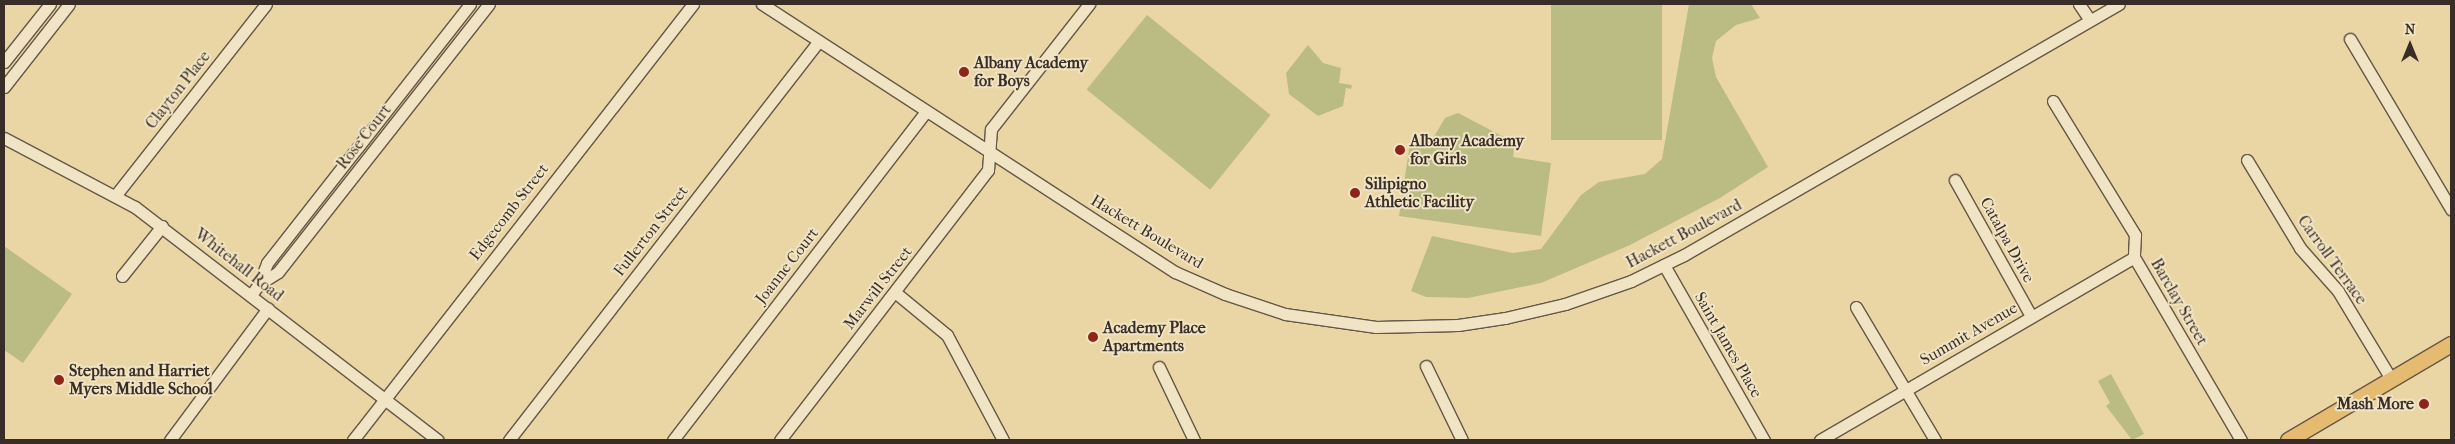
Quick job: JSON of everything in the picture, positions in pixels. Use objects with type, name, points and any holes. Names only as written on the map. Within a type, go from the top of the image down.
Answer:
[{"type":"main road","points":[[2288,440],[2451,344]]},
{"type":"street","points":[[4,62],[50,4]]},
{"type":"street","points":[[4,87],[69,4]]},
{"type":"street","name":"Clayton Place","points":[[115,196],[266,4]]},
{"type":"street","name":"Rose Court","points":[[251,295],[259,284],[267,263],[470,4]]},
{"type":"street","name":"Rose Court","points":[[259,284],[278,272],[489,4]]},
{"type":"street","name":"Edgecomb Street","points":[[353,440],[693,4]]},
{"type":"street","name":"Hackett Boulevard","points":[[762,4],[1175,272],[1246,302],[1322,321],[1376,327],[1458,325],[1504,318],[1565,304],[1631,281],[1664,265],[2089,19],[2120,4]]},
{"type":"street","name":"Marwill Street","points":[[780,440],[896,293],[988,170],[991,129],[1089,4]]},
{"type":"street","points":[[2079,4],[2089,19]]},
{"type":"street","points":[[38,19],[50,28]]},
{"type":"street","points":[[2350,39],[2451,209]]},
{"type":"street","name":"Fullerton Street","points":[[509,440],[818,42]]},
{"type":"street","name":"Barclay Street","points":[[2053,101],[2135,235],[2134,257],[2241,440]]},
{"type":"street","name":"Joanne Court","points":[[673,440],[926,111]]},
{"type":"street","name":"Whitehall Road","points":[[4,138],[115,196],[162,226],[438,440]]},
{"type":"street","name":"Carroll Terrace","points":[[2246,160],[2300,248],[2338,291],[2390,379]]},
{"type":"street","name":"Catalpa Drive","points":[[1955,180],[2032,316]]},
{"type":"street","points":[[122,276],[162,226]]},
{"type":"street","name":"Summit Avenue","points":[[1820,440],[2134,257]]},
{"type":"street","name":"Saint James Place","points":[[1664,265],[1764,440]]},
{"type":"street","points":[[896,293],[947,335],[1003,440]]},
{"type":"street","points":[[1856,307],[1935,440]]},
{"type":"street","points":[[170,440],[268,308]]},
{"type":"street","points":[[1426,366],[1462,440]]},
{"type":"street","points":[[1159,367],[1194,440]]},
{"type":"green space","points":[[1551,4],[1662,4],[1662,140],[1551,140]]},
{"type":"green space","points":[[1689,4],[1751,4],[1760,18],[1736,25],[1716,41],[1712,58],[1716,77],[1768,167],[1720,198],[1630,245],[1541,283],[1468,298],[1426,297],[1411,291],[1432,236],[1513,253],[1541,249],[1581,195],[1599,182],[1645,174],[1662,159]]},
{"type":"green space","points":[[1147,15],[1271,115],[1210,190],[1087,90]]},
{"type":"green space","points":[[1308,45],[1323,63],[1341,68],[1339,83],[1352,85],[1351,89],[1346,88],[1343,106],[1318,116],[1289,94],[1286,73]]},
{"type":"green space","points":[[1458,113],[1504,137],[1514,149],[1513,157],[1551,163],[1541,236],[1399,216],[1410,143],[1429,145],[1445,118]]},
{"type":"green space","points":[[4,246],[72,294],[23,363],[4,350]]},
{"type":"green space","points":[[2111,374],[2144,434],[2132,440],[2106,406],[2110,403],[2098,381]]},
{"type":"place","name":"Albany Academy for Boys","points":[[964,72]]},
{"type":"place","name":"Albany Academy for Girls","points":[[1400,150]]},
{"type":"place","name":"Silipigno Athletic Facility","points":[[1355,193]]},
{"type":"place","name":"Academy Place Apartments","points":[[1093,337]]},
{"type":"place","name":"Stephen and Harriet Myers Middle School","points":[[59,380]]},
{"type":"place","name":"Mash More","points":[[2424,404]]}]
